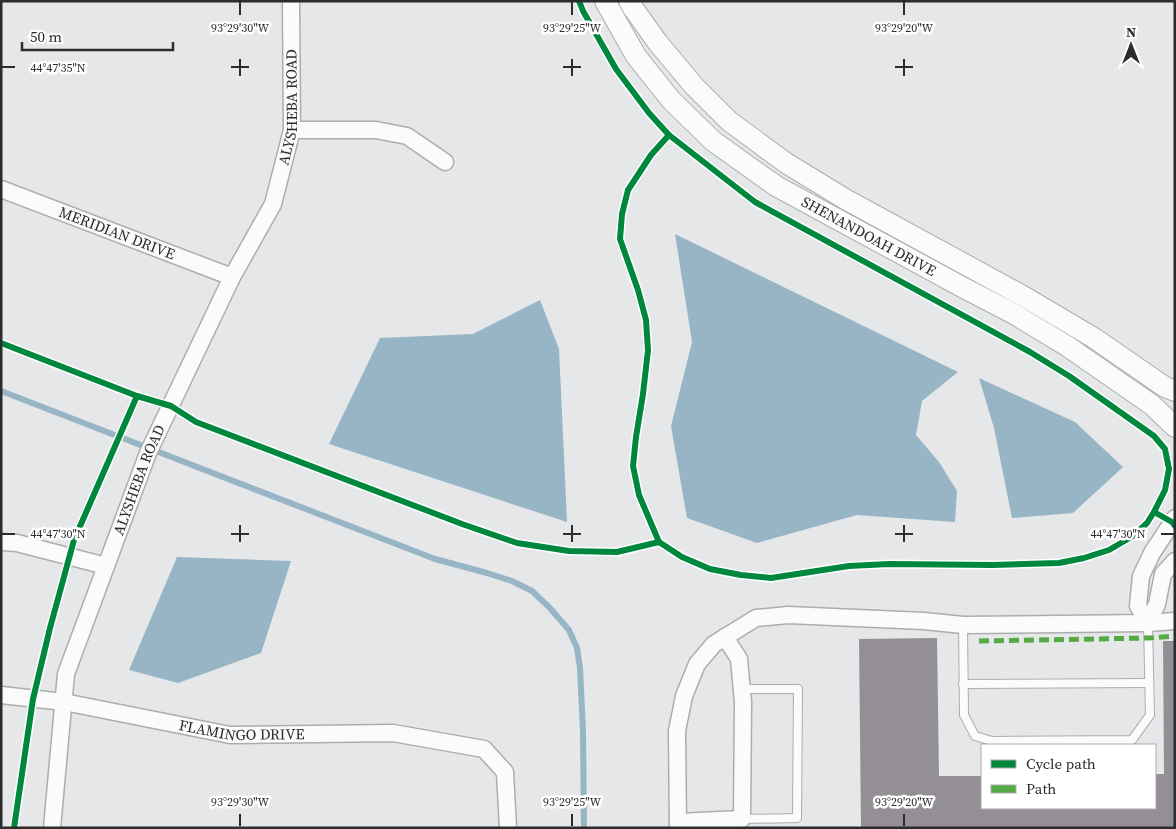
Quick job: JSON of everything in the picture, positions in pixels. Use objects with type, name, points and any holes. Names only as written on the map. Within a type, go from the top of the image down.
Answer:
[{"type":"street","name":"ALYSHEBA ROAD","points":[[52,828],[66,674],[148,453],[232,277],[274,204],[292,130],[291,1]]},
{"type":"street","name":"SHENANDOAH DRIVE","points":[[605,1],[636,56],[671,100],[713,141],[776,186],[1014,314],[1067,346],[1152,405],[1175,427]]},
{"type":"street","name":"SHENANDOAH DRIVE","points":[[629,1],[658,44],[694,86],[729,121],[786,163],[845,199],[1023,296],[1094,338],[1175,391]]},
{"type":"street","points":[[292,130],[376,130],[407,136],[445,162]]},
{"type":"street","name":"MERIDIAN DRIVE","points":[[1,189],[232,277]]},
{"type":"street","points":[[1148,624],[1138,606],[1141,576],[1152,553],[1175,518]]},
{"type":"street","points":[[1,542],[17,543],[106,566]]},
{"type":"street","points":[[1148,624],[1156,604],[1163,574],[1175,561]]},
{"type":"street","points":[[725,637],[739,659],[743,702],[742,819],[678,825],[677,731],[684,696],[697,664],[714,644],[725,637],[756,618],[788,615],[924,621],[963,625],[1148,624],[1175,621]]},
{"type":"street","name":"FLAMINGO DRIVE","points":[[1,695],[64,702],[230,735],[393,733],[484,749],[505,772],[508,828]]},
{"type":"lane","points":[[1146,567],[1163,574]]},
{"type":"lane","points":[[963,625],[964,715],[975,736],[992,741],[1132,740],[1150,715],[1148,624]]},
{"type":"lane","points":[[964,684],[1149,682]]},
{"type":"lane","points":[[741,689],[798,689],[797,818],[742,819]]},
{"type":"water","points":[[675,234],[958,372],[922,401],[916,435],[939,462],[957,491],[955,522],[857,515],[757,543],[687,518],[671,426],[692,342]]},
{"type":"water","points":[[540,300],[559,349],[567,522],[329,444],[380,338],[473,334]]},
{"type":"water","points":[[979,378],[1075,422],[1123,467],[1073,513],[1012,518],[994,428]]},
{"type":"water","points":[[177,557],[291,561],[261,653],[178,683],[129,670]]},
{"type":"building","points":[[937,638],[939,776],[981,776],[981,809],[1156,809],[1156,774],[1164,774],[1163,641],[1175,641],[1175,828],[861,828],[859,639]]},
{"type":"waterway","points":[[1,391],[435,559],[512,581],[532,591],[569,630],[577,648],[580,668],[583,731],[584,828]]},
{"type":"marked path","points":[[979,641],[1175,636]]},
{"type":"cycle path","points":[[579,1],[616,69],[649,113],[669,135],[755,202],[1030,352],[1069,376],[1154,436],[1165,449],[1169,469],[1165,490],[1154,512],[1172,522],[1175,526]]},
{"type":"cycle path","points":[[659,542],[639,495],[633,466],[648,350],[646,320],[638,290],[620,239],[622,214],[628,190],[651,155],[669,135]]},
{"type":"cycle path","points":[[1,343],[137,396],[74,540],[33,699],[14,828]]},
{"type":"cycle path","points":[[137,396],[171,406],[196,422],[462,524],[517,543],[569,551],[617,552],[659,542],[682,557],[710,569],[741,575],[771,578],[849,566],[889,564],[993,565],[1059,563],[1109,550],[1133,536],[1147,523],[1154,512]]}]
